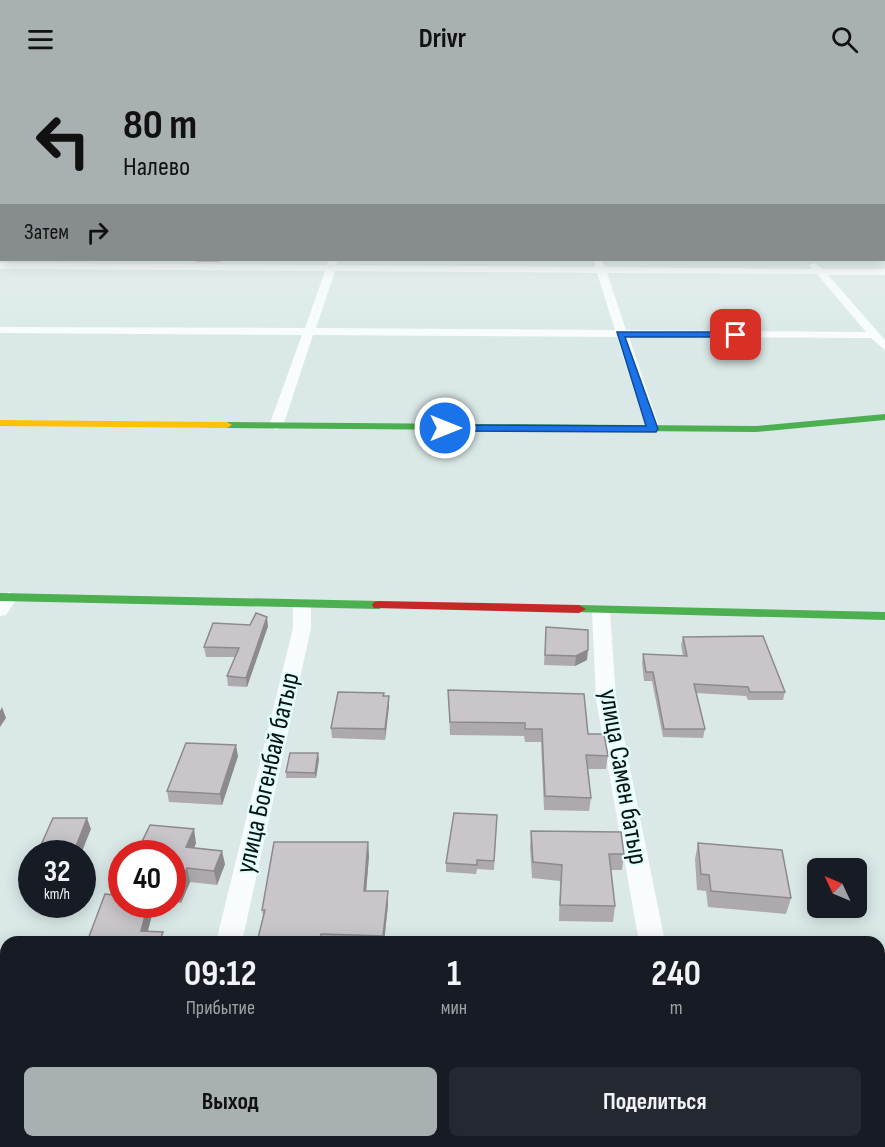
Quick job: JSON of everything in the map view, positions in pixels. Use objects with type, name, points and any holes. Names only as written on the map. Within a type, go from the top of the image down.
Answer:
[{"type":"street","points":[[810,261],[885,347]]},
{"type":"street","points":[[276,426],[332,264]]},
{"type":"street","points":[[599,265],[652,429]]},
{"type":"street","points":[[0,266],[599,265],[885,272]]},
{"type":"street","points":[[0,330],[874,335]]},
{"type":"street","points":[[0,423],[652,429],[792,428],[885,417]]},
{"type":"street","points":[[3,602],[303,604],[885,616]]},
{"type":"street","name":"улица Богенбай батыр","points":[[230,936],[302,628],[303,604]]},
{"type":"street","name":"улица Самен батыр","points":[[601,611],[606,699],[651,936]]},
{"type":"building","points":[[256,613],[267,617],[246,678],[227,676],[239,648],[204,647],[213,623],[250,625]]},
{"type":"building","points":[[546,627],[588,630],[588,650],[576,656],[545,655]]},
{"type":"building","points":[[763,636],[785,692],[750,692],[748,687],[694,684],[705,729],[664,729],[653,672],[646,672],[643,654],[687,656],[683,637]]},
{"type":"building","points":[[448,690],[584,694],[588,734],[604,734],[608,756],[586,755],[591,798],[545,796],[542,729],[525,729],[525,723],[450,722]]},
{"type":"building","points":[[338,692],[384,693],[383,696],[389,696],[385,729],[331,728]]},
{"type":"building","points":[[186,743],[236,745],[220,794],[167,791]]},
{"type":"building","points":[[290,753],[318,753],[315,773],[286,772]]},
{"type":"building","points":[[454,813],[497,815],[494,861],[477,860],[477,865],[446,863]]},
{"type":"building","points":[[53,818],[87,818],[78,840],[43,840]]},
{"type":"building","points":[[150,825],[194,829],[186,847],[186,840],[143,840]]},
{"type":"building","points":[[531,831],[621,832],[624,854],[609,854],[615,906],[560,905],[562,865],[533,862]]},
{"type":"building","points":[[274,842],[368,842],[364,891],[388,891],[383,936],[321,934],[320,936],[258,936],[265,910],[262,910]]},
{"type":"building","points":[[698,843],[782,850],[791,898],[711,891],[709,875],[701,874]]},
{"type":"building","points":[[186,847],[222,851],[214,871],[187,868],[186,870]]},
{"type":"building","points":[[105,894],[108,894],[108,918],[144,918],[141,931],[163,932],[162,936],[89,936]]},
{"type":"traffic: fast","points":[[227,425],[756,429],[885,417]]},
{"type":"traffic: fast","points":[[0,597],[379,605]]},
{"type":"traffic: fast","points":[[579,609],[885,616]]},
{"type":"traffic: slow","points":[[0,423],[227,425]]},
{"type":"traffic: jam","points":[[379,605],[579,609]]},
{"type":"route","points":[[445,428],[652,429],[620,334],[736,335]]}]
